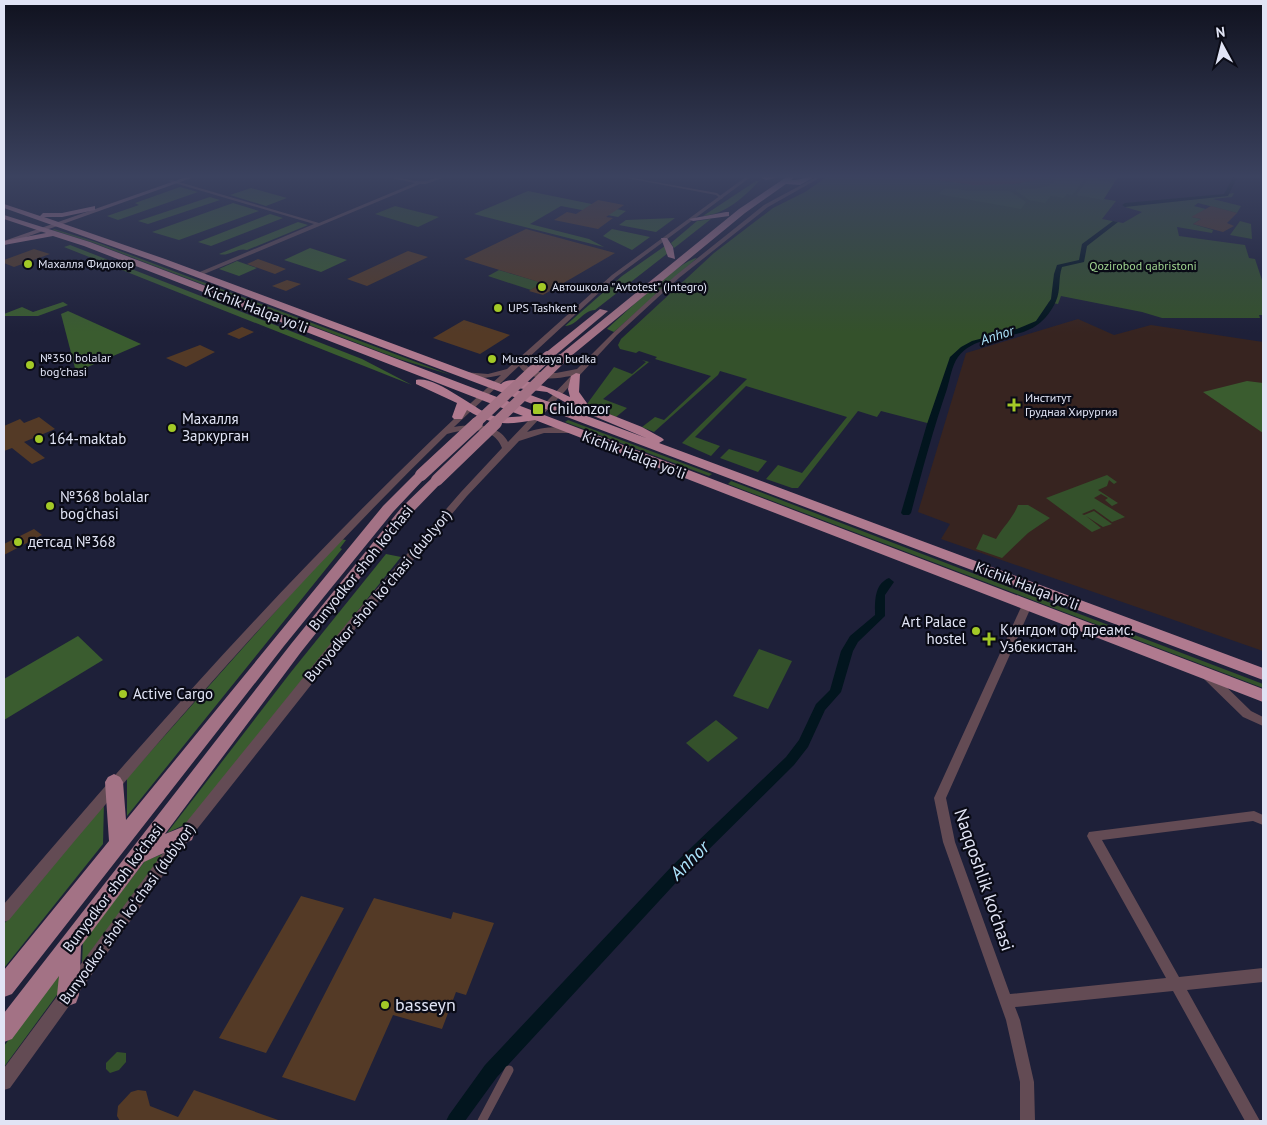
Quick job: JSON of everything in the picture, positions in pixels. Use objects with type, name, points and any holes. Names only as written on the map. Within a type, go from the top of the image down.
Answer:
[{"type":"highway","name":"Kichik Halqa yo'li","points":[[70,228],[1263,674]]},
{"type":"highway","name":"Kichik Halqa yo'li","points":[[38,229],[322,335],[1263,696]]},
{"type":"highway","points":[[4,242],[36,236],[61,236]]},
{"type":"highway","points":[[322,335],[465,405],[482,416],[495,420],[517,421],[536,417]]},
{"type":"highway","points":[[390,361],[414,365],[450,378],[457,375],[454,371]]},
{"type":"highway","points":[[579,373],[573,386],[574,396],[593,412]]},
{"type":"highway","points":[[493,385],[526,385],[558,394],[593,412],[638,429],[707,466]]},
{"type":"highway","points":[[458,417],[465,405]]},
{"type":"highway","points":[[723,488],[719,484],[720,478],[736,476]]},
{"type":"main road","name":"Bunyodkor shoh ko'chasi","points":[[4,986],[382,517],[421,475],[548,356],[707,228]]},
{"type":"main road","name":"Bunyodkor shoh ko'chasi","points":[[4,1031],[296,648],[406,511],[561,359],[721,228]]},
{"type":"main road","points":[[4,242],[38,229]]},
{"type":"main road","points":[[664,240],[670,247],[672,256]]},
{"type":"main road","points":[[686,257],[707,252]]},
{"type":"main road","points":[[114,782],[118,843]]},
{"type":"main road","points":[[139,855],[185,834]]},
{"type":"main road","points":[[68,995],[71,944]]},
{"type":"street","points":[[196,274],[307,228]]},
{"type":"street","points":[[465,405],[481,396],[615,276],[680,228]]},
{"type":"street","name":"Bunyodkor shoh koʻchasi (dublyor)","points":[[4,1082],[185,834],[352,625],[464,494],[614,334],[707,252],[737,228]]},
{"type":"street","points":[[454,371],[474,375],[491,375],[504,372],[519,362]]},
{"type":"street","points":[[519,362],[527,369],[544,375],[564,376],[579,373]]},
{"type":"street","points":[[4,915],[114,782],[319,555],[458,417]]},
{"type":"street","points":[[442,433],[464,428],[485,429],[501,437],[507,448],[536,431],[549,429],[574,432]]},
{"type":"street","name":"Naqqoshlik ko'chasi","points":[[1027,605],[940,798],[949,842],[1008,1001],[1026,1075],[1027,1121]]},
{"type":"street","points":[[1206,674],[1247,714],[1263,722]]},
{"type":"street","points":[[1253,1121],[1093,836],[1254,816],[1263,820]]},
{"type":"street","points":[[1008,1001],[1263,975]]},
{"type":"street","points":[[482,1121],[509,1070]]},
{"type":"shaded area","points":[[1078,319],[1114,335],[1151,325],[1263,342],[1263,651],[941,539],[950,524],[918,512],[966,353]]},
{"type":"green space","points":[[162,228],[211,228],[179,240],[152,232]]},
{"type":"green space","points":[[233,228],[256,228],[211,246],[198,242]]},
{"type":"green space","points":[[282,228],[299,228],[247,250],[243,249],[223,255],[219,254]]},
{"type":"green space","points":[[531,228],[548,228],[589,239],[604,247]]},
{"type":"green space","points":[[638,228],[661,228],[656,232]]},
{"type":"green space","points":[[688,228],[699,228],[674,248],[671,243]]},
{"type":"green space","name":"Qozirobod qabristoni","points":[[746,228],[1177,228],[1179,236],[1245,245],[1249,258],[1255,259],[1263,283],[1263,315],[1259,315],[1260,318],[1162,318],[1142,312],[1061,296],[1058,304],[1048,302],[1051,304],[1034,324],[975,341],[959,351],[949,368],[931,424],[881,411],[877,417],[858,411],[798,488],[792,488],[766,479],[778,465],[802,473],[847,417],[746,386],[695,437],[720,446],[711,456],[682,443],[747,379],[720,371],[718,375],[654,432],[642,427],[655,417],[664,420],[711,376],[655,359],[657,357],[639,351],[636,353],[620,349],[618,345],[621,339],[714,253]]},
{"type":"green space","points":[[1186,228],[1208,228],[1213,230],[1212,233]]},
{"type":"green space","points":[[1235,228],[1251,228],[1252,239],[1230,235]]},
{"type":"green space","points":[[54,229],[96,242],[451,375],[399,359]]},
{"type":"green space","points":[[612,229],[650,237],[632,250],[603,236]]},
{"type":"green space","points":[[70,245],[362,359],[412,385],[64,247]]},
{"type":"green space","points":[[665,246],[668,253],[595,310],[587,312],[573,324],[565,326],[622,276]]},
{"type":"green space","points":[[310,248],[347,260],[321,272],[284,260]]},
{"type":"green space","points":[[697,258],[614,332],[607,329],[665,278],[689,261]]},
{"type":"green space","points":[[237,261],[257,268],[239,276],[219,269]]},
{"type":"green space","points":[[499,270],[543,283],[531,290],[488,276]]},
{"type":"green space","points":[[63,302],[68,305],[38,316],[4,316],[4,314],[22,307],[33,312]]},
{"type":"green space","points":[[68,311],[141,344],[76,372],[61,314]]},
{"type":"green space","points":[[642,360],[653,363],[649,362],[603,399],[627,408],[616,417],[587,404],[614,367],[632,374],[646,362]]},
{"type":"green space","points":[[1247,381],[1263,383],[1263,433],[1203,392]]},
{"type":"green space","points":[[568,420],[712,474],[709,476],[565,422]]},
{"type":"green space","points":[[729,449],[767,461],[758,472],[720,458]]},
{"type":"green space","points":[[1107,475],[1117,482],[1114,484],[1109,480],[1107,486],[1098,490],[1118,503],[1112,506],[1105,500],[1108,498],[1101,494],[1094,498],[1125,517],[1112,522],[1094,509],[1082,514],[1094,511],[1112,524],[1103,527],[1086,516],[1101,528],[1092,532],[1046,498]]},
{"type":"green space","points":[[731,481],[1263,684],[1263,688],[728,484]]},
{"type":"green space","points":[[1018,505],[1028,505],[1050,518],[1028,533],[1002,558],[976,549],[983,534],[996,539]]},
{"type":"green space","points":[[340,539],[346,540],[340,548],[342,549],[127,816],[127,778]]},
{"type":"green space","points":[[386,554],[401,557],[186,824],[167,833],[291,672]]},
{"type":"green space","points":[[78,636],[103,660],[4,720],[4,679]]},
{"type":"green space","points":[[759,649],[792,661],[768,709],[733,696]]},
{"type":"green space","points":[[716,720],[738,738],[708,762],[686,743]]},
{"type":"green space","points":[[104,801],[103,844],[4,968],[4,924]]},
{"type":"green space","points":[[165,853],[82,963],[83,942],[145,861]]},
{"type":"green space","points":[[62,969],[59,992],[4,1067],[4,1046]]},
{"type":"green space","points":[[117,1052],[126,1053],[126,1062],[119,1070],[110,1073],[106,1069],[106,1063]]},
{"type":"building","points":[[1210,228],[1229,228],[1223,232]]},
{"type":"building","points":[[526,229],[615,253],[543,295],[529,291],[542,283],[464,259]]},
{"type":"building","points":[[34,249],[50,254],[14,267],[4,263],[4,260]]},
{"type":"building","points":[[408,251],[428,257],[367,286],[347,279]]},
{"type":"building","points":[[258,259],[286,269],[275,274],[247,264]]},
{"type":"building","points":[[287,280],[301,284],[286,291],[272,286]]},
{"type":"building","points":[[464,320],[510,335],[480,354],[433,338]]},
{"type":"building","points":[[242,327],[254,332],[239,339],[227,334]]},
{"type":"building","points":[[200,345],[215,352],[186,367],[166,358]]},
{"type":"building","points":[[39,417],[55,429],[24,442],[45,458],[32,464],[12,448],[4,451],[4,426],[20,419],[24,423]]},
{"type":"building","name":"детсад №368","points":[[34,529],[42,535],[4,555],[4,544]]},
{"type":"building","points":[[301,896],[344,908],[266,1053],[219,1038]]},
{"type":"building","name":"basseyn","points":[[374,898],[451,919],[453,912],[494,923],[466,995],[456,992],[442,1029],[393,1015],[355,1101],[282,1077]]},
{"type":"building","points":[[138,1090],[146,1091],[150,1106],[178,1117],[194,1090],[281,1121],[120,1121],[117,1116],[118,1106],[131,1092]]},
{"type":"waterway","name":"Anhor","points":[[906,513],[931,424],[954,357],[974,342],[1029,328],[1038,322],[1054,299],[1059,266],[1082,261],[1084,245],[1106,228]]},
{"type":"waterway","name":"Anhor","points":[[455,1121],[491,1071],[678,870],[790,761],[804,743],[820,707],[835,692],[847,651],[854,639],[880,616],[880,595],[889,582]]},
{"type":"place","name":"Махалля Фидокор","points":[[28,264]]},
{"type":"place","name":"Автошкола \"Avtotest\" (Integro)","points":[[542,287]]},
{"type":"place","name":"UPS Tashkent","points":[[498,308]]},
{"type":"place","name":"Musorskaya budka","points":[[492,359]]},
{"type":"place","name":"№350 bolalar bog'chasi","points":[[30,365]]},
{"type":"place","name":"Институт Грудная Хирургия","points":[[1014,405]]},
{"type":"place","name":"Chilonzor","points":[[538,409]]},
{"type":"place","name":"Махалля Заркурган","points":[[172,428]]},
{"type":"place","name":"164-maktab","points":[[39,439]]},
{"type":"place","name":"№368 bolalar bog'chasi","points":[[50,506]]},
{"type":"place","name":"детсад №368","points":[[18,542]]},
{"type":"place","name":"Art Palace hostel","points":[[976,631]]},
{"type":"place","name":"Кингдом оф дреамс. Узбекистан.","points":[[989,639]]},
{"type":"place","name":"Active Cargo","points":[[123,694]]},
{"type":"place","name":"basseyn","points":[[385,1005]]}]
